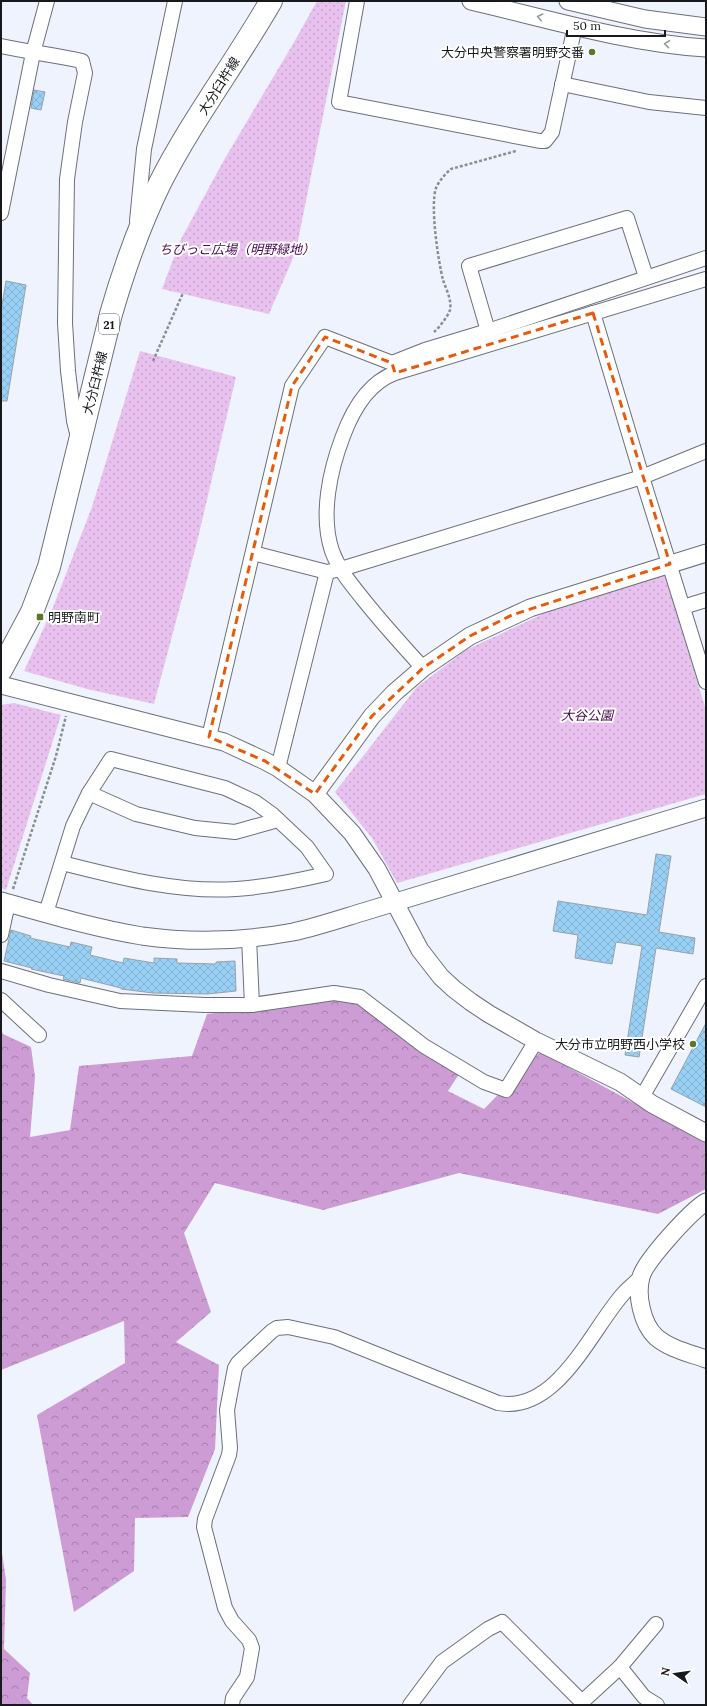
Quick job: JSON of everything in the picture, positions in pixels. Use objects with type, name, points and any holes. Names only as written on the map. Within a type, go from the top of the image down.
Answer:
[{"type":"main road","name":"大分臼杵線","points":[[1,670],[32,612],[47,573],[57,539],[120,280],[136,237],[154,196],[174,158],[271,1]]},
{"type":"street","points":[[1,212],[33,53],[47,1]]},
{"type":"street","points":[[136,237],[144,149],[175,1]]},
{"type":"street","points":[[357,1],[339,102],[540,141],[545,140],[552,132],[575,26]]},
{"type":"street","points":[[471,1],[638,40],[706,48]]},
{"type":"street","points":[[568,1],[645,19],[706,27]]},
{"type":"street","points":[[1,46],[33,53],[40,52],[82,61],[86,73],[75,122],[67,178],[65,323],[68,371],[74,421],[78,436],[78,451]]},
{"type":"street","points":[[562,84],[642,101],[706,108]]},
{"type":"street","points":[[488,331],[469,266],[627,218],[646,277]]},
{"type":"street","points":[[278,768],[334,571],[328,527],[327,504],[335,456],[347,424],[359,403],[376,383],[394,368],[425,350],[488,331],[706,258]]},
{"type":"street","points":[[208,737],[254,553],[292,386],[324,337],[394,368],[593,313],[706,278]]},
{"type":"street","points":[[593,313],[642,477],[706,679]]},
{"type":"street","points":[[254,553],[334,571],[642,477],[706,451]]},
{"type":"street","points":[[315,794],[372,716],[394,693],[423,668],[470,636],[512,615],[557,599],[706,553]]},
{"type":"street","points":[[334,571],[423,668]]},
{"type":"street","points":[[683,607],[706,600]]},
{"type":"street","points":[[1,685],[208,737],[238,748],[278,768],[315,794],[333,811],[364,850],[377,869],[395,901],[420,950],[441,977],[471,1002],[536,1041],[620,1082],[642,1097],[706,1133]]},
{"type":"street","points":[[46,913],[73,826],[89,793],[111,759],[225,788],[255,802],[278,820],[307,847],[326,874],[280,885],[235,889],[192,888],[153,883],[62,862]]},
{"type":"street","points":[[89,793],[136,814],[195,828],[235,832],[278,820]]},
{"type":"street","points":[[1,935],[7,898],[46,913],[88,925],[142,936],[206,940],[249,938],[308,928],[706,808]]},
{"type":"street","points":[[249,938],[252,1005]]},
{"type":"street","points":[[1,971],[49,985],[120,1001],[205,1005],[252,1005],[334,993],[360,997],[424,1046],[484,1082],[506,1090],[536,1041]]},
{"type":"street","points":[[642,1097],[706,986]]},
{"type":"street","points":[[1,1000],[39,1035]]},
{"type":"street","points":[[706,1202],[687,1217],[647,1265],[641,1277],[639,1293],[642,1311],[655,1336],[672,1347],[706,1359]]},
{"type":"street","points":[[232,1705],[232,1698],[247,1677],[252,1648],[249,1640],[232,1621],[225,1608],[204,1527],[205,1520],[229,1455],[228,1402],[231,1381],[238,1363],[272,1331],[277,1328],[288,1327],[334,1337],[360,1346],[498,1403],[509,1405],[518,1404],[539,1395],[569,1368],[623,1294],[641,1277]]},
{"type":"street","points":[[410,1705],[442,1662],[488,1629],[502,1622],[582,1702],[620,1667],[656,1624]]},
{"type":"street","points":[[620,1667],[644,1697],[657,1705]]},
{"type":"path","points":[[430,336],[436,331],[450,311],[450,302],[440,267],[434,206],[436,189],[444,174],[451,169],[533,146],[540,141]]},
{"type":"path","points":[[153,361],[183,293]]},
{"type":"path","points":[[7,898],[56,756],[69,702]]},
{"type":"highlighted area","points":[[593,313],[670,564],[512,615],[470,636],[423,668],[372,716],[315,794],[265,761],[209,737],[292,386],[325,337],[392,363],[395,373]]},
{"type":"green space","name":"ちびっこ広場（明野緑地）","points":[[317,1],[346,1],[296,251],[269,314],[162,289],[180,241],[224,160]]},
{"type":"green space","points":[[140,351],[236,377],[197,542],[154,704],[87,689],[24,671],[52,610],[92,507]]},
{"type":"green space","name":"大谷公園","points":[[665,576],[706,710],[706,794],[397,883],[372,838],[335,792],[417,687],[466,650],[545,613]]},
{"type":"green space","points":[[14,703],[61,715],[6,890],[1,888],[1,705]]},
{"type":"green space","points":[[358,999],[461,1071],[448,1091],[484,1109],[540,1052],[706,1142],[706,1189],[658,1214],[459,1173],[323,1210],[215,1183],[184,1233],[211,1312],[176,1342],[219,1365],[215,1449],[188,1517],[135,1518],[134,1571],[74,1612],[37,1415],[125,1363],[124,1321],[1,1370],[1,1030],[3,1034],[31,1047],[35,1077],[30,1137],[70,1130],[79,1066],[192,1056],[207,1014],[316,1001]]},
{"type":"green space","points":[[1,1546],[6,1580],[4,1649],[30,1673],[27,1698],[33,1705],[1,1705]]},
{"type":"building","points":[[34,90],[45,92],[41,110],[31,108]]},
{"type":"building","points":[[6,281],[26,285],[7,401],[1,401],[1,311]]},
{"type":"building","points":[[656,854],[671,856],[659,932],[695,938],[693,954],[656,948],[639,1057],[625,1055],[642,946],[616,942],[612,964],[575,958],[578,935],[553,931],[558,901],[647,915]]},
{"type":"building","points":[[11,930],[31,936],[30,938],[70,947],[71,942],[92,947],[90,955],[123,963],[124,958],[154,963],[154,958],[177,959],[177,963],[216,964],[216,962],[235,961],[236,991],[207,994],[153,993],[121,989],[81,978],[80,983],[63,979],[64,976],[31,969],[32,968],[4,961]]},
{"type":"building","points":[[706,1023],[706,1107],[671,1089]]},
{"type":"place","name":"大分中央警察署明野交番","points":[[592,52]]},
{"type":"place","name":"明野南町","points":[[40,617]]},
{"type":"place","name":"大分市立明野西小学校","points":[[693,1044]]}]
